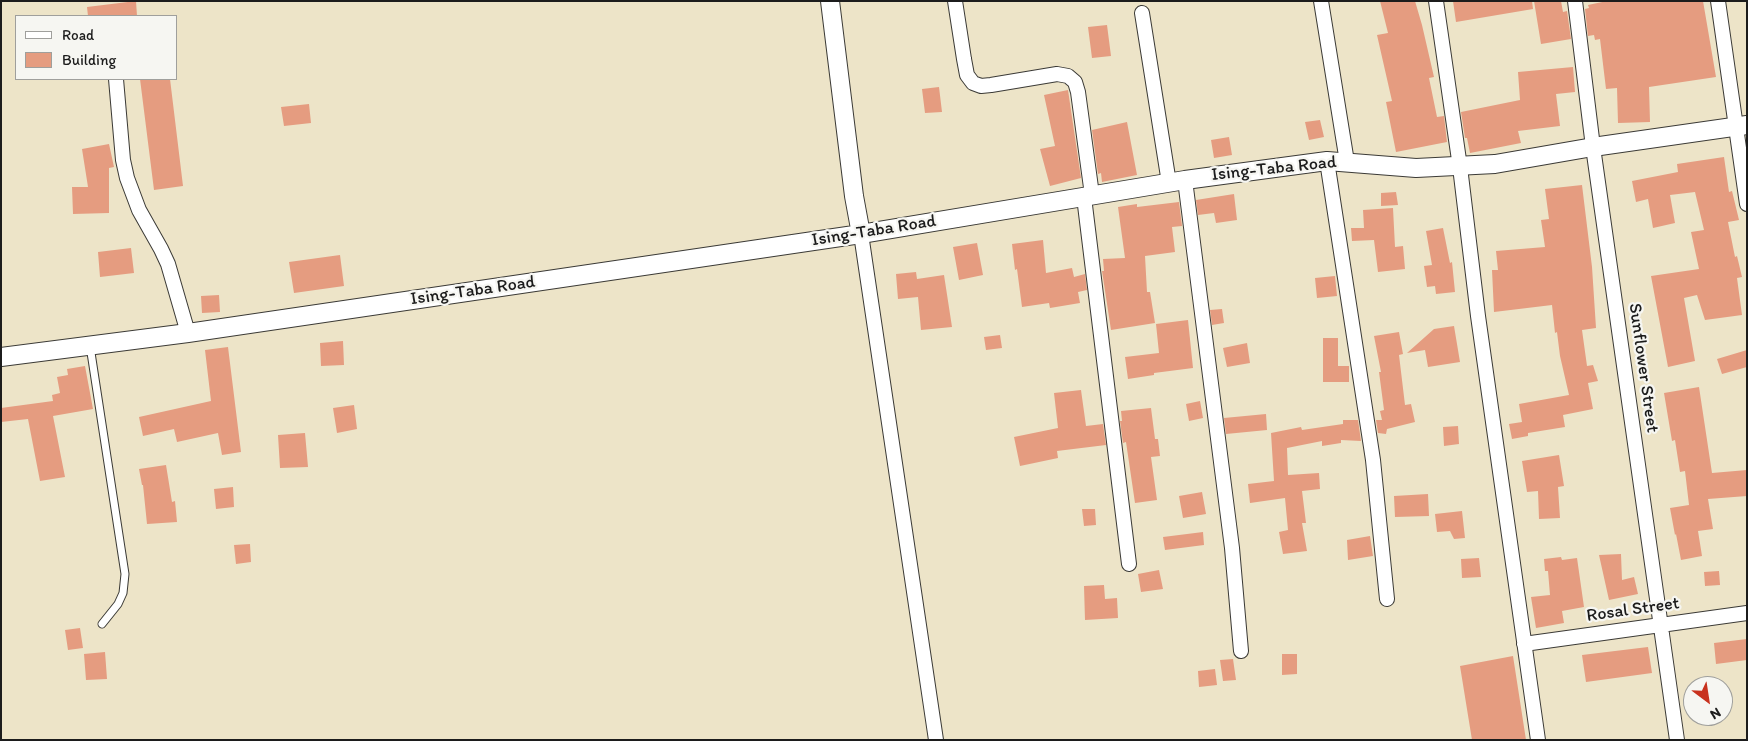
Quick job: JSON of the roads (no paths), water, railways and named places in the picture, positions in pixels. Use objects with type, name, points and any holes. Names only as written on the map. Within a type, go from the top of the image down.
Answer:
[{"type":"street","points":[[830,1],[854,196],[936,740]]},
{"type":"street","points":[[956,1],[964,59],[968,75],[973,83],[981,86],[991,85],[1058,74],[1068,76],[1075,82],[1078,92],[1129,564]]},
{"type":"street","points":[[1321,1],[1347,162]]},
{"type":"street","points":[[1436,1],[1538,740]]},
{"type":"street","name":"Sunflower Street","points":[[1575,1],[1593,147],[1677,740]]},
{"type":"street","points":[[1718,1],[1741,126],[1747,204]]},
{"type":"street","points":[[1142,13],[1177,181],[1232,548],[1241,651]]},
{"type":"street","points":[[116,80],[123,160],[127,178],[135,202],[162,249],[168,264],[188,333]]},
{"type":"street","name":"Ising-Taba Road","points":[[1,357],[188,333],[861,234],[1177,181],[1327,161],[1416,168],[1496,164],[1593,147],[1741,126]]},
{"type":"street","points":[[1327,161],[1373,460],[1387,599]]},
{"type":"street","name":"Rosal Street","points":[[1524,644],[1747,613]]},
{"type":"lane","points":[[90,345],[125,574],[123,593],[118,604],[102,624]]}]
